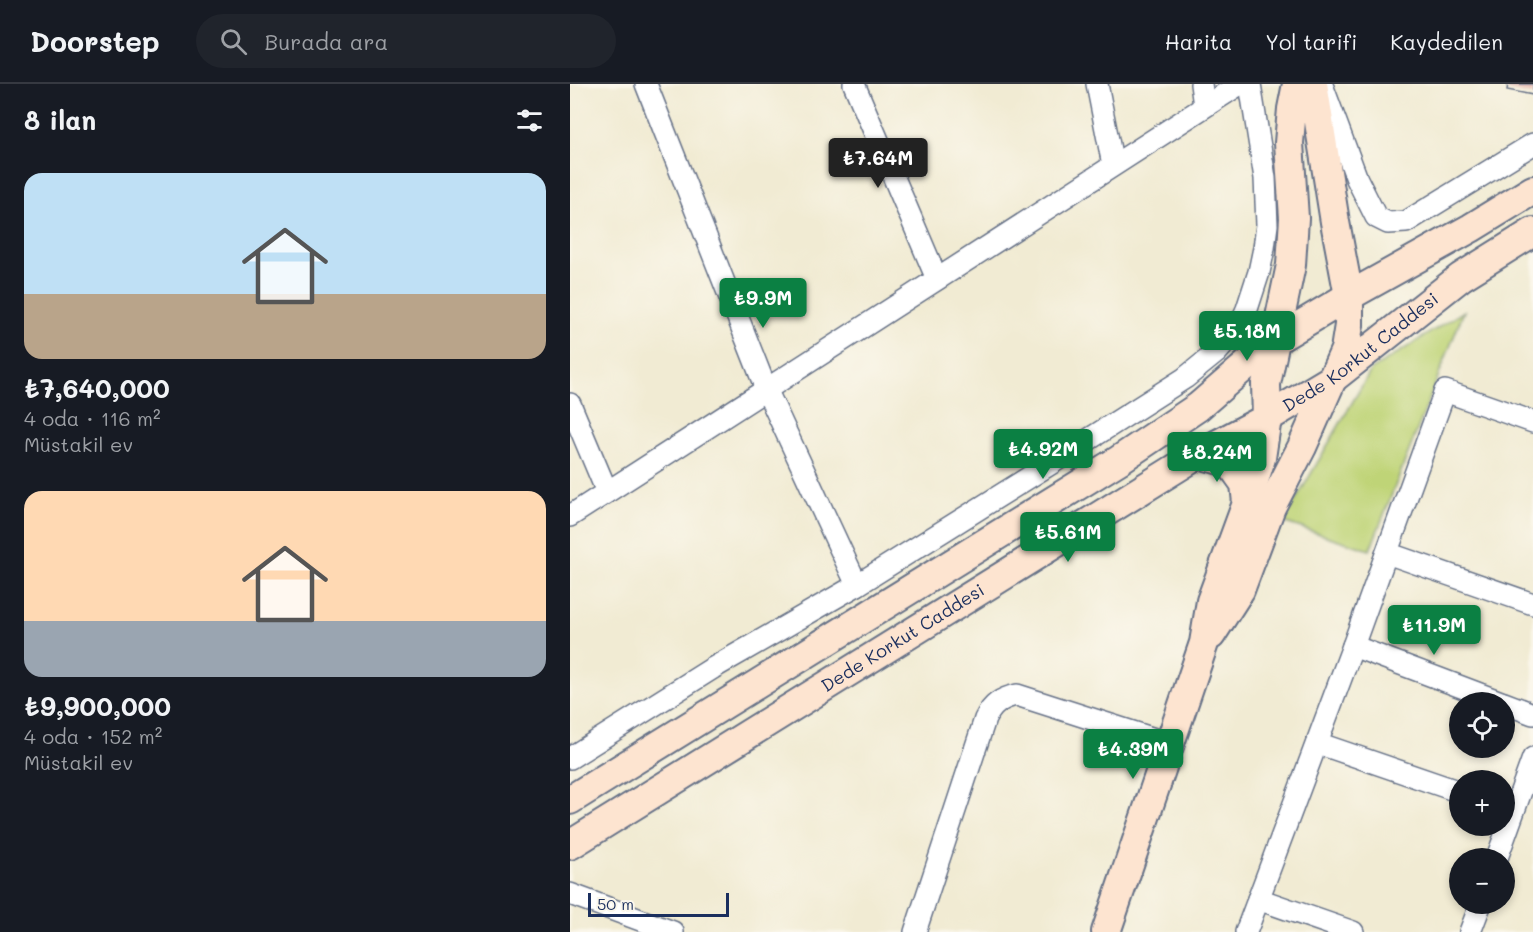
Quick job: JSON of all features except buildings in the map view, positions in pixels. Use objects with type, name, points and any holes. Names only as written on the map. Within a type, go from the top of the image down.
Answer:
[{"type":"main road","points":[[1106,932],[1204,643],[1211,601],[1247,503],[1260,458],[1267,418],[1266,384],[1290,265],[1294,218],[1289,143],[1297,84]]},
{"type":"main road","points":[[1204,643],[1240,590],[1271,507],[1302,447],[1345,350],[1349,296],[1313,84]]},
{"type":"main road","name":"Dede Korkut Caddesi","points":[[570,800],[1129,453],[1198,407],[1274,341],[1533,190]]},
{"type":"main road","name":"Dede Korkut Caddesi","points":[[570,844],[1200,454],[1332,379],[1461,277],[1533,232]]},
{"type":"main road","points":[[1200,454],[1230,463],[1245,484],[1247,503]]},
{"type":"street","points":[[646,84],[766,389],[857,585]]},
{"type":"street","points":[[854,84],[937,279]]},
{"type":"street","points":[[1097,84],[1113,165]]},
{"type":"street","points":[[1201,84],[1204,106]]},
{"type":"street","points":[[570,516],[1240,84]]},
{"type":"street","points":[[570,758],[712,668],[857,585],[1185,378],[1217,351],[1239,327],[1247,309],[1259,272],[1267,225],[1265,178],[1250,84]]},
{"type":"street","points":[[1322,84],[1357,179],[1376,218],[1388,222],[1406,222],[1533,144]]},
{"type":"street","points":[[1246,932],[1445,391],[1533,422]]},
{"type":"street","points":[[570,404],[607,492]]},
{"type":"street","points":[[1387,553],[1533,604]]},
{"type":"street","points":[[1353,646],[1474,692]]},
{"type":"street","points":[[915,932],[985,719],[988,711],[1000,700],[1017,695],[1170,744]]},
{"type":"street","points":[[1515,707],[1533,714]]},
{"type":"street","points":[[1317,743],[1449,788]]},
{"type":"street","points":[[1515,797],[1533,758]]},
{"type":"street","points":[[570,894],[673,932]]},
{"type":"street","points":[[1258,899],[1353,932]]},
{"type":"street","points":[[1470,932],[1477,914]]},
{"type":"green space","points":[[1464,311],[1370,550],[1283,522],[1371,370]]}]
